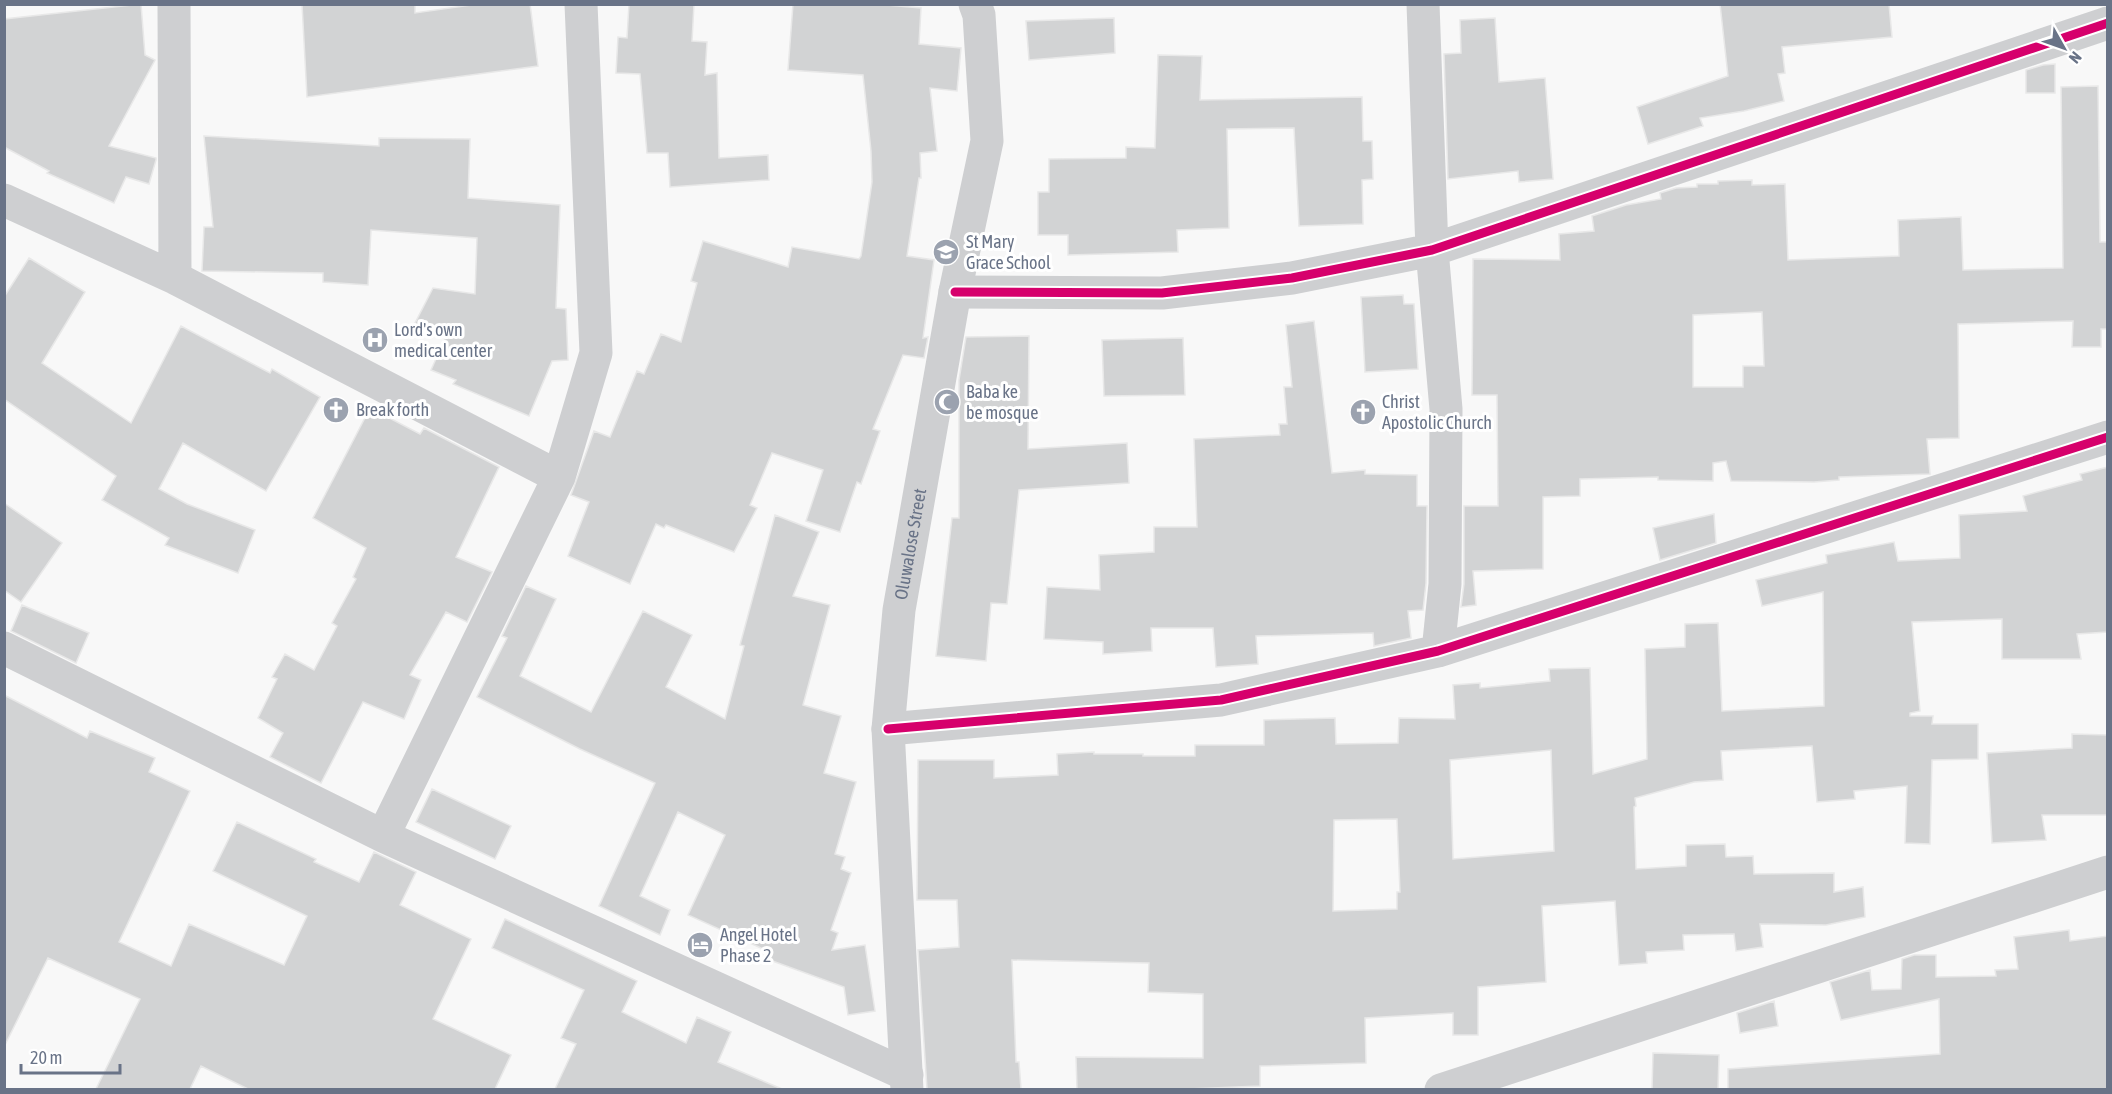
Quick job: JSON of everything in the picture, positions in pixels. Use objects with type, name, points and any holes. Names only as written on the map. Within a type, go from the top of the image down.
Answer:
[{"type":"street","points":[[174,4],[175,278]]},
{"type":"street","points":[[382,836],[559,477],[596,352],[581,4]]},
{"type":"street","points":[[1423,4],[1432,250],[1446,409],[1445,584],[1438,651]]},
{"type":"street","name":"Oluwalose Street","points":[[907,1082],[888,729],[899,610],[955,292],[987,141],[979,8]]},
{"type":"street","points":[[955,292],[1162,293],[1292,278],[1432,250],[2108,23]]},
{"type":"street","points":[[4,200],[175,278],[559,477]]},
{"type":"street","points":[[888,729],[1221,700],[1438,651],[2108,437]]},
{"type":"street","points":[[4,648],[382,836],[907,1082]]},
{"type":"street","points":[[1442,1089],[2108,872]]},
{"type":"building","points":[[141,4],[145,55],[155,60],[109,146],[156,158],[156,160],[149,184],[126,177],[114,203],[47,173],[49,171],[4,147],[4,19]]},
{"type":"building","points":[[302,4],[415,4],[415,13],[478,4],[530,4],[538,66],[307,97]]},
{"type":"building","points":[[629,4],[694,4],[692,41],[707,42],[705,75],[717,73],[719,158],[768,155],[769,180],[670,187],[668,153],[647,153],[640,74],[616,73],[618,37],[627,38]]},
{"type":"building","points":[[793,4],[875,4],[921,8],[919,44],[961,48],[957,91],[930,88],[937,151],[920,153],[921,178],[919,178],[907,256],[934,260],[923,338],[928,337],[924,358],[903,355],[873,429],[880,431],[861,484],[857,482],[840,532],[806,521],[823,470],[772,453],[750,505],[757,508],[734,552],[666,525],[664,528],[656,524],[630,584],[568,556],[589,502],[571,495],[594,431],[610,437],[637,371],[644,374],[661,334],[681,342],[697,283],[691,281],[703,241],[788,267],[792,247],[859,259],[861,256],[872,182],[863,75],[788,70]]},
{"type":"building","points":[[1720,4],[1889,4],[1892,37],[1782,47],[1785,73],[1778,74],[1784,101],[1744,111],[1700,118],[1703,126],[1648,144],[1637,107],[1728,76]]},
{"type":"building","points":[[1114,18],[1115,53],[1029,60],[1026,21]]},
{"type":"building","points":[[1495,18],[1499,82],[1545,78],[1553,179],[1519,182],[1518,171],[1448,179],[1444,54],[1461,53],[1460,20]]},
{"type":"building","points":[[1158,55],[1202,56],[1200,100],[1362,97],[1363,141],[1372,141],[1373,179],[1362,180],[1363,224],[1299,226],[1294,128],[1227,129],[1229,228],[1177,230],[1178,252],[1068,255],[1068,235],[1038,235],[1038,192],[1049,192],[1049,159],[1126,158],[1126,147],[1155,148]]},
{"type":"building","points":[[2055,64],[2055,93],[2026,93],[2026,70]]},
{"type":"building","points":[[2098,86],[2100,242],[2108,242],[2108,329],[2101,329],[2101,347],[2072,347],[2073,321],[1958,324],[1959,438],[1927,439],[1930,474],[1839,477],[1839,480],[1814,482],[1731,481],[1726,461],[1713,463],[1713,481],[1658,480],[1658,477],[1580,479],[1580,496],[1543,497],[1543,569],[1473,571],[1476,605],[1461,607],[1464,584],[1464,506],[1498,506],[1497,395],[1472,395],[1473,259],[1560,260],[1559,234],[1594,231],[1592,216],[1626,205],[1661,199],[1660,193],[1676,188],[1697,187],[1697,184],[1718,184],[1718,181],[1752,180],[1752,185],[1785,184],[1788,260],[1899,256],[1898,220],[1961,217],[1963,270],[2063,268],[2061,87]],"holes":[[[1762,312],[1764,366],[1743,366],[1743,387],[1693,387],[1693,315]]]},
{"type":"building","points":[[204,136],[379,146],[379,138],[470,139],[468,198],[560,205],[556,308],[566,309],[568,360],[552,361],[529,416],[453,384],[456,380],[431,370],[448,332],[413,327],[433,288],[475,294],[477,238],[371,230],[368,285],[323,282],[323,273],[202,271],[204,227],[213,227]]},
{"type":"building","points":[[29,258],[85,292],[42,363],[131,423],[181,326],[270,373],[272,369],[320,397],[266,491],[183,443],[159,489],[187,504],[255,530],[238,573],[165,545],[169,538],[102,500],[116,476],[4,399],[4,297]]},
{"type":"building","points":[[1403,295],[1404,304],[1414,304],[1418,369],[1365,372],[1361,297]]},
{"type":"building","points":[[1314,321],[1332,473],[1365,470],[1365,474],[1417,475],[1417,506],[1427,506],[1426,583],[1423,610],[1408,611],[1411,638],[1374,646],[1373,633],[1256,636],[1258,664],[1216,667],[1213,628],[1151,628],[1152,651],[1103,654],[1103,642],[1044,639],[1047,587],[1100,590],[1099,555],[1154,552],[1154,527],[1197,527],[1194,439],[1280,435],[1279,424],[1287,424],[1284,387],[1292,387],[1286,325]]},
{"type":"building","points":[[1029,336],[1028,449],[1127,443],[1129,483],[1019,490],[1007,604],[991,603],[986,661],[936,656],[952,518],[959,518],[959,380],[966,337]]},
{"type":"building","points":[[1183,338],[1185,395],[1104,396],[1102,340]]},
{"type":"building","points":[[368,412],[378,412],[420,434],[424,428],[499,467],[456,557],[492,572],[467,622],[446,612],[410,675],[421,680],[404,719],[363,702],[321,783],[270,757],[283,733],[258,718],[277,679],[272,677],[285,654],[314,670],[337,626],[332,623],[356,579],[353,577],[366,548],[313,518]]},
{"type":"building","points":[[2108,467],[2108,632],[2077,634],[2081,659],[2002,659],[2002,619],[1912,622],[1920,711],[1910,713],[1910,716],[1933,716],[1932,724],[1978,724],[1978,759],[1932,760],[1930,844],[1905,843],[1907,786],[1854,791],[1855,799],[1817,802],[1812,746],[1721,751],[1723,780],[1694,782],[1635,798],[1636,869],[1686,866],[1686,845],[1725,844],[1726,857],[1753,856],[1754,874],[1834,873],[1834,892],[1863,887],[1865,917],[1826,925],[1760,924],[1763,947],[1736,951],[1734,934],[1683,935],[1684,950],[1646,952],[1647,963],[1619,965],[1615,901],[1542,906],[1546,982],[1478,987],[1478,1035],[1453,1035],[1453,1013],[1365,1018],[1366,1063],[1260,1066],[1260,1086],[1188,1089],[1077,1089],[1076,1057],[1203,1058],[1203,994],[1148,992],[1149,963],[1012,960],[1016,1062],[1019,1062],[1021,1089],[927,1089],[918,950],[959,947],[957,900],[917,900],[918,760],[994,760],[994,778],[1058,775],[1057,754],[1094,752],[1094,754],[1143,754],[1143,756],[1195,756],[1195,745],[1264,745],[1264,720],[1335,718],[1336,744],[1398,743],[1399,718],[1455,719],[1453,685],[1480,683],[1480,688],[1550,681],[1549,669],[1590,668],[1593,774],[1647,759],[1645,649],[1685,647],[1685,624],[1718,623],[1722,711],[1824,706],[1823,592],[1762,606],[1756,580],[1827,563],[1826,555],[1894,542],[1898,561],[1960,558],[1959,515],[2027,511],[2023,496],[2082,480],[2080,474]],"holes":[[[1551,750],[1554,851],[1453,859],[1450,760]],[[1397,819],[1400,892],[1397,892],[1397,909],[1333,911],[1334,820]]]},
{"type":"building","points":[[4,503],[62,543],[21,602],[4,590]]},
{"type":"building","points":[[1714,514],[1716,543],[1660,560],[1653,528]]},
{"type":"building","points":[[775,515],[819,532],[793,596],[830,605],[803,705],[841,716],[824,773],[856,782],[835,854],[845,857],[841,869],[851,873],[831,930],[838,933],[832,950],[865,945],[875,1011],[848,1015],[844,987],[767,959],[770,959],[772,953],[688,915],[725,835],[678,812],[640,896],[670,910],[660,935],[599,906],[655,783],[580,749],[477,697],[507,638],[502,636],[526,586],[556,599],[520,676],[591,712],[643,611],[692,635],[666,687],[725,719],[744,646],[740,645]]},
{"type":"building","points":[[22,605],[89,633],[76,663],[11,631]]},
{"type":"building","points":[[4,695],[87,738],[90,731],[155,758],[149,772],[190,791],[119,942],[171,966],[189,924],[284,965],[307,916],[213,871],[237,822],[316,859],[314,862],[359,882],[374,852],[416,872],[400,905],[471,939],[433,1019],[511,1055],[495,1089],[248,1089],[201,1066],[190,1089],[96,1089],[140,999],[48,958],[4,1047]]},
{"type":"building","points":[[2072,734],[2108,735],[2108,815],[2042,815],[2046,840],[1992,843],[1987,753],[2072,748]]},
{"type":"building","points":[[432,789],[511,826],[495,859],[416,822]]},
{"type":"building","points":[[505,919],[637,981],[622,1012],[686,1043],[697,1017],[731,1032],[718,1062],[782,1089],[555,1089],[576,1044],[561,1038],[584,990],[492,948]]},
{"type":"building","points":[[2069,930],[2070,941],[2108,936],[2108,1089],[1728,1089],[1728,1069],[1940,1054],[1939,999],[1841,1020],[1830,982],[1870,970],[1872,990],[1901,989],[1902,959],[1914,955],[1936,955],[1936,977],[1996,976],[1995,970],[2018,969],[2014,937]]},
{"type":"building","points":[[1774,1001],[1778,1026],[1740,1033],[1737,1013]]},
{"type":"building","points":[[1653,1053],[1719,1055],[1718,1089],[1652,1089]]},
{"type":"cycle path","points":[[955,292],[1162,293],[1292,278],[1432,250],[2108,23]]},
{"type":"cycle path","points":[[888,729],[1221,700],[1438,651],[2108,437]]},
{"type":"place","name":"St Mary Grace School","points":[[946,252]]},
{"type":"place","name":"Lord's own medical center","points":[[375,340]]},
{"type":"place","name":"Baba ke be mosque","points":[[947,402]]},
{"type":"place","name":"Break forth","points":[[336,410]]},
{"type":"place","name":"Christ Apostolic Church","points":[[1363,412]]},
{"type":"place","name":"Angel Hotel Phase 2","points":[[700,945]]}]
